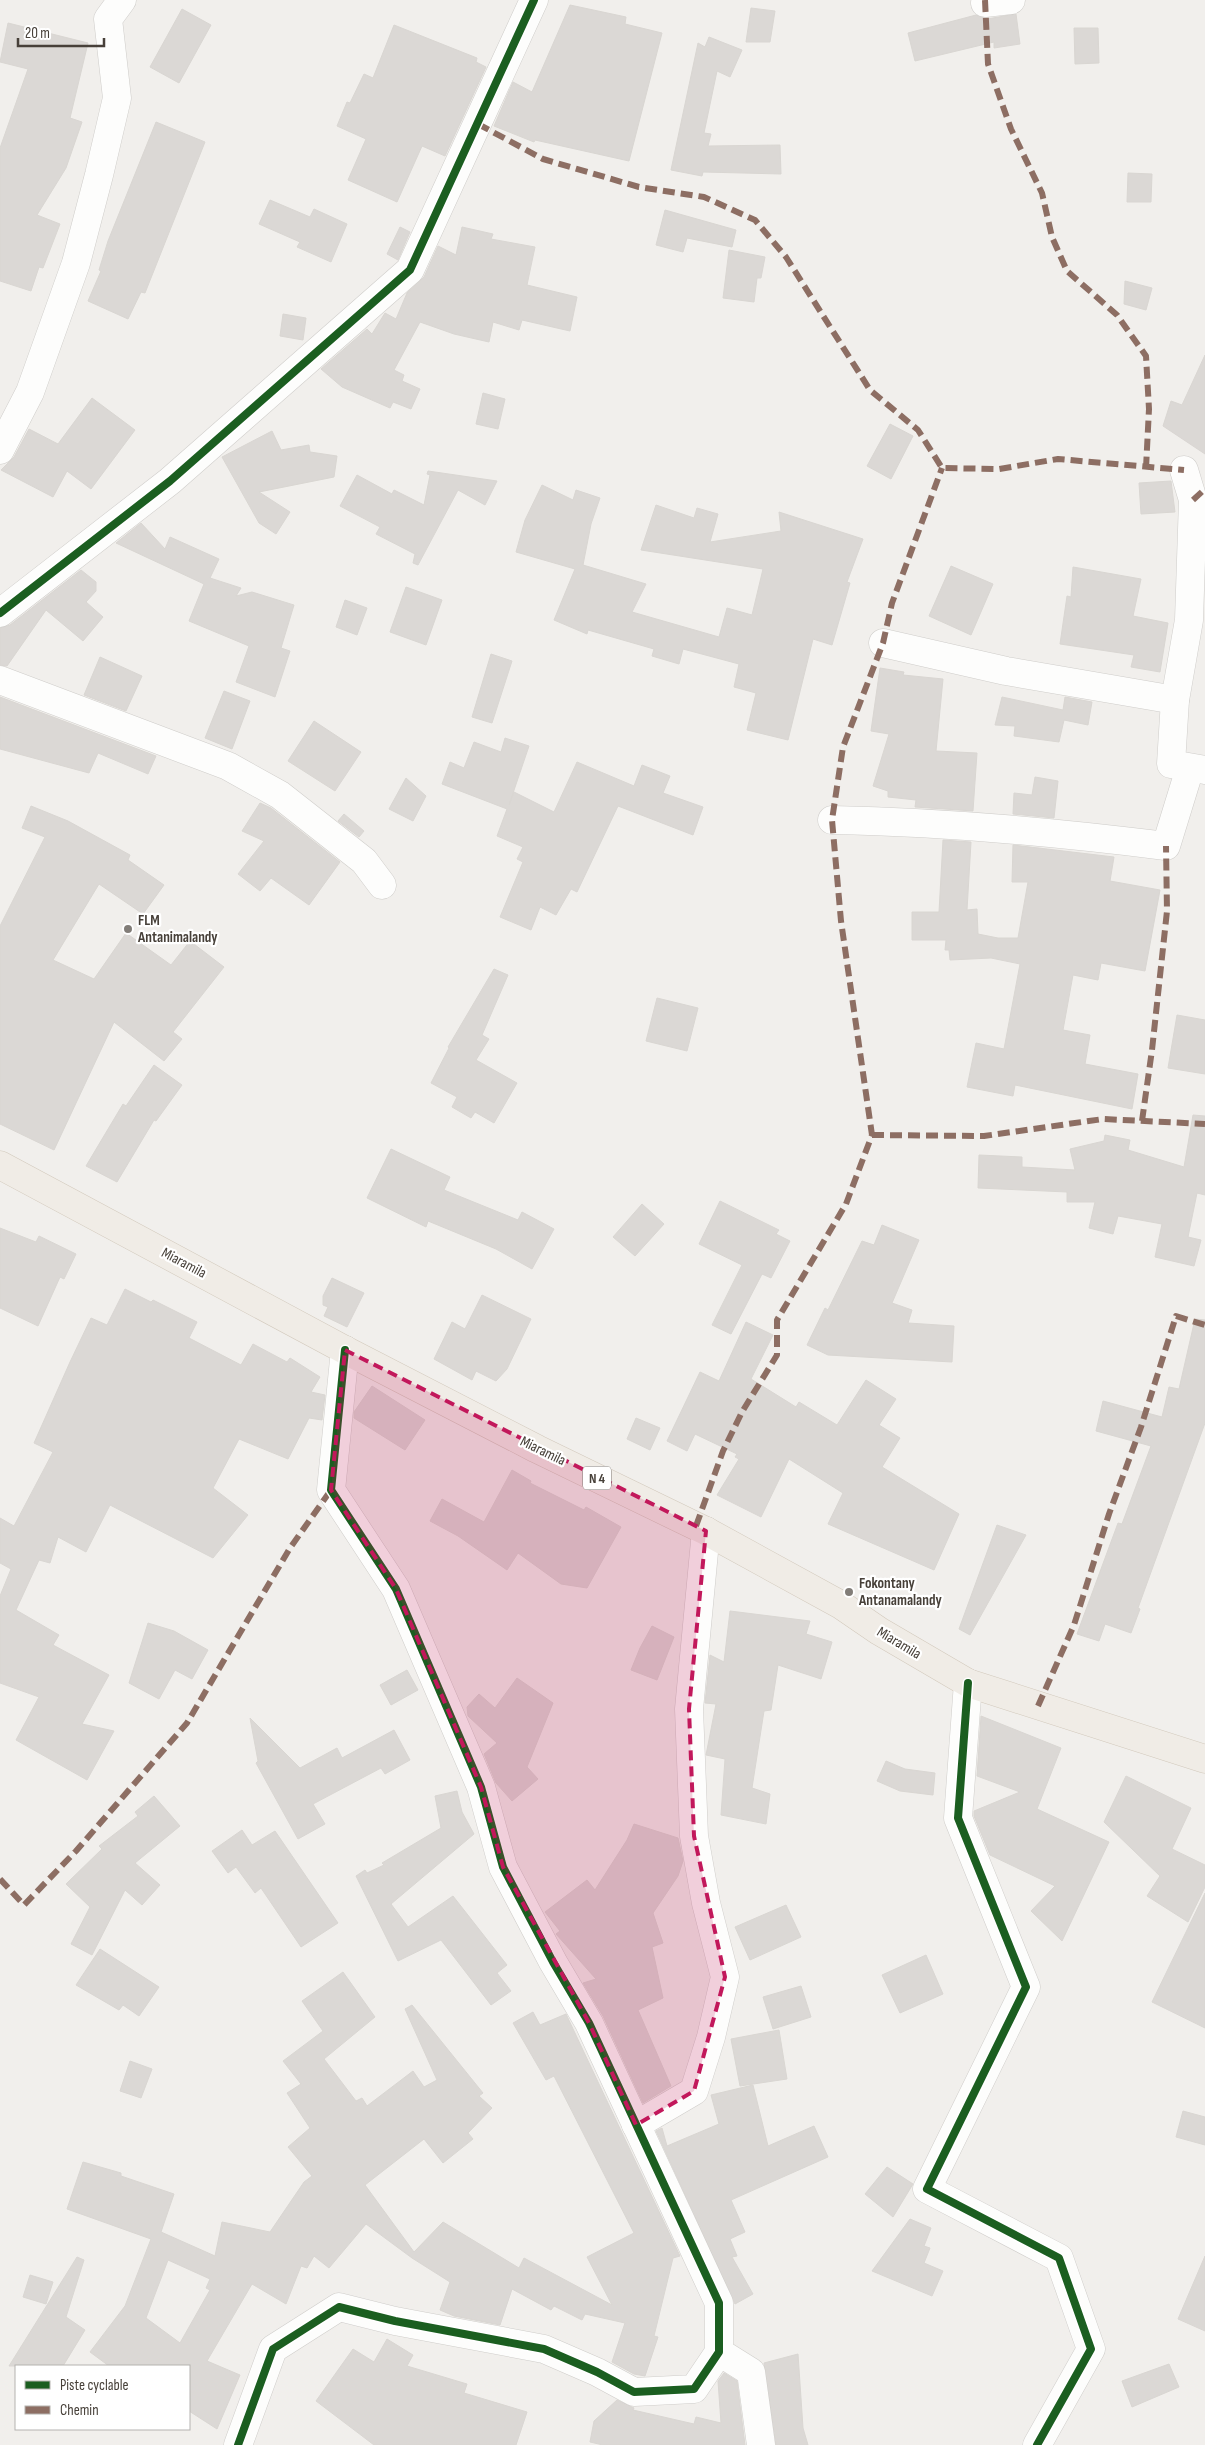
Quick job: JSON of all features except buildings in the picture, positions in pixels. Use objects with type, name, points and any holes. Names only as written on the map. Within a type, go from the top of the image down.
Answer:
[{"type":"main road","name":"Miaramila","points":[[0,1165],[345,1350],[537,1449],[706,1531],[841,1606],[879,1631],[968,1683],[1205,1758]]},
{"type":"street","points":[[0,450],[30,392],[76,263],[117,98],[108,19],[122,0]]},
{"type":"street","points":[[0,613],[170,481],[410,270],[534,0]]},
{"type":"street","points":[[832,820],[962,825],[999,830],[1061,833],[1166,846],[1198,769],[1172,764],[1175,700],[1189,620],[1193,500],[1184,470]]},
{"type":"street","points":[[883,643],[1006,670],[1175,700]]},
{"type":"street","points":[[0,680],[136,730],[237,771],[280,795],[364,861],[382,885]]},
{"type":"street","points":[[238,2445],[273,2349],[339,2307],[395,2321],[544,2349],[597,2372],[634,2392],[694,2389],[719,2352],[719,2303],[689,2235],[589,2023],[553,1962],[503,1867],[481,1787],[396,1589],[331,1490],[345,1350]]},
{"type":"street","points":[[636,2125],[694,2092],[711,2037],[725,1977],[706,1902],[694,1836],[689,1709],[706,1531]]},
{"type":"street","points":[[968,1683],[958,1818],[1026,1988],[927,2189],[1059,2258],[1091,2349],[1037,2445]]},
{"type":"street","points":[[719,2352],[751,2372],[761,2445]]},
{"type":"highlighted area","points":[[345,1350],[706,1531],[689,1709],[694,1836],[725,1977],[694,2091],[636,2125],[589,2023],[503,1867],[481,1787],[396,1589],[331,1490]]},
{"type":"marked path","points":[[985,0],[988,64],[1011,129],[1042,193],[1052,237],[1067,271],[1117,315],[1146,356],[1149,409],[1146,468]]},
{"type":"marked path","points":[[478,124],[543,159],[639,187],[704,197],[755,220],[786,257],[870,390],[918,430],[942,468],[999,469],[1058,459],[1184,470]]},
{"type":"marked path","points":[[696,1526],[723,1451],[742,1412],[777,1355],[777,1320],[846,1204],[872,1135],[841,921],[832,820],[843,747],[883,643],[892,603],[942,468]]},
{"type":"marked path","points":[[1193,500],[1205,489]]},
{"type":"marked path","points":[[1142,1121],[1152,1050],[1167,911],[1166,846]]},
{"type":"marked path","points":[[872,1135],[984,1136],[1103,1119],[1205,1124]]},
{"type":"marked path","points":[[1038,1706],[1074,1625],[1109,1514],[1141,1427],[1176,1316],[1205,1325]]},
{"type":"marked path","points":[[0,1879],[24,1905],[76,1851],[187,1723],[290,1548],[331,1490]]},
{"type":"cycle path","points":[[0,613],[170,481],[410,270],[534,0]]},
{"type":"cycle path","points":[[238,2445],[273,2349],[339,2307],[395,2321],[544,2349],[597,2372],[634,2392],[694,2389],[719,2352],[719,2303],[589,2023],[553,1962],[503,1867],[481,1787],[396,1589],[331,1490],[345,1350]]},
{"type":"cycle path","points":[[968,1683],[958,1818],[1026,1987],[927,2189],[1059,2258],[1091,2349],[1037,2445]]},
{"type":"place","name":"FLM Antanimalandy","points":[[128,929]]},
{"type":"place","name":"Fokontany Antanamalandy","points":[[849,1592]]}]
